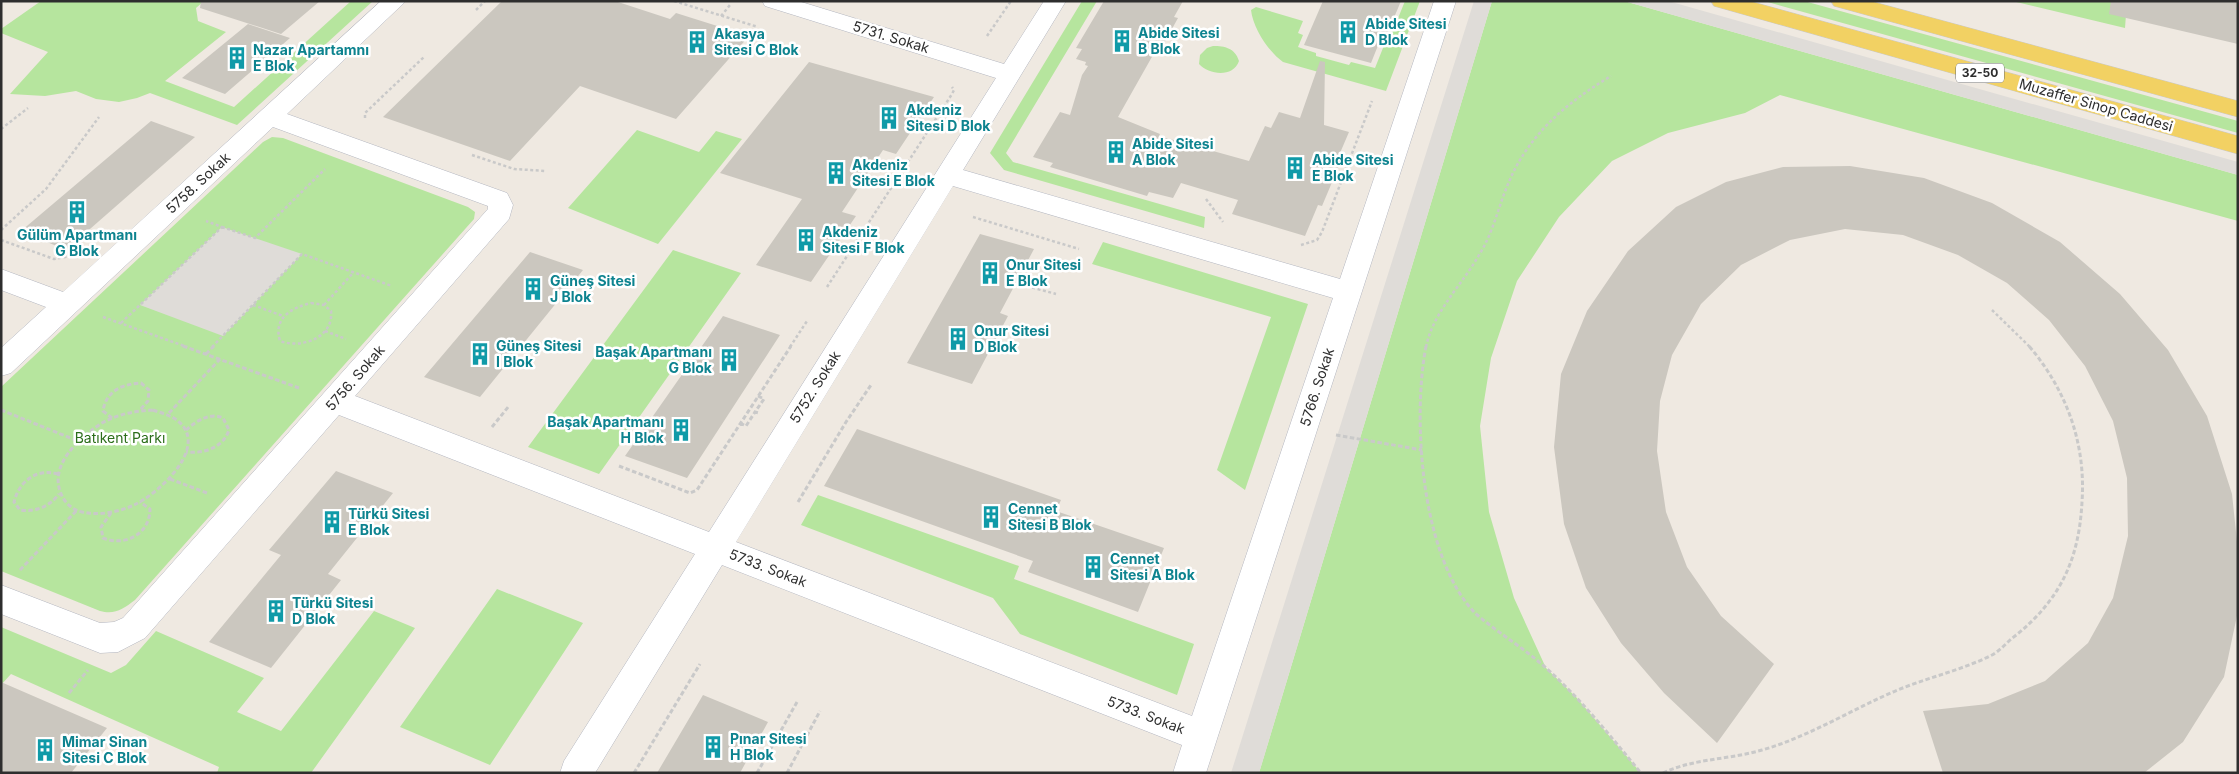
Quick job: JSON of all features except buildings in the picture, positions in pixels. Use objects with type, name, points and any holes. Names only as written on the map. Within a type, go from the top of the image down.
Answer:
[{"type":"main road","name":"Muzaffer Sinop Caddesi","points":[[1722,1],[2238,145]]},
{"type":"main road","name":"32-50","points":[[1842,1],[2238,109]]},
{"type":"street","name":"5758. Sokak","points":[[1,365],[395,1]]},
{"type":"street","name":"5731. Sokak","points":[[773,1],[1010,74]]},
{"type":"street","name":"5752. Sokak","points":[[576,773],[1055,1]]},
{"type":"street","name":"5766. Sokak","points":[[1189,773],[1445,1]]},
{"type":"street","name":"5756. Sokak","points":[[8,588],[100,638],[118,637],[126,633],[143,618],[500,212],[501,205],[493,198],[269,117]]},
{"type":"street","points":[[947,175],[1348,292]]},
{"type":"street","points":[[1,279],[68,304]]},
{"type":"street","name":"5733. Sokak","points":[[335,401],[1202,736]]},
{"type":"path","points":[[476,10],[485,1]]},
{"type":"path","points":[[674,1],[767,30]]},
{"type":"path","points":[[984,36],[990,33],[1011,1]]},
{"type":"path","points":[[721,16],[730,5]]},
{"type":"path","points":[[374,122],[364,118],[365,113],[425,56]]},
{"type":"path","points":[[1612,76],[1582,93],[1553,116],[1519,161],[1508,182],[1486,245],[1449,299],[1427,343],[1420,410],[1422,450],[1429,509],[1442,560],[1452,585],[1468,605],[1546,668],[1576,697],[1641,773]]},
{"type":"path","points":[[827,287],[952,94],[953,89],[950,86]]},
{"type":"path","points":[[1295,244],[1305,244],[1317,240],[1322,232],[1372,101]]},
{"type":"path","points":[[1,129],[28,108]]},
{"type":"path","points":[[1,230],[46,189],[99,117]]},
{"type":"path","points":[[467,154],[505,167],[546,171]]},
{"type":"path","points":[[203,220],[254,238],[331,163]]},
{"type":"path","points":[[1206,199],[1221,221],[1229,224]]},
{"type":"path","points":[[973,218],[1079,248]]},
{"type":"path","points":[[121,323],[222,227]]},
{"type":"path","points":[[1,240],[54,259],[77,255]]},
{"type":"path","points":[[206,354],[302,254],[396,287]]},
{"type":"path","points":[[324,305],[353,272]]},
{"type":"path","points":[[1027,286],[1056,294]]},
{"type":"path","points":[[68,304],[335,401]]},
{"type":"path","points":[[304,304],[324,305],[331,311],[331,322],[322,335],[304,344],[294,345],[280,341],[276,328],[283,316],[290,310],[304,304]]},
{"type":"path","points":[[253,305],[283,316]]},
{"type":"path","points":[[1663,773],[1678,765],[1705,758],[1760,751],[1790,741],[1897,690],[1946,674],[1994,654],[2047,607],[2069,568],[2080,529],[2085,487],[2080,445],[2069,410],[2054,380],[2028,345],[1992,310]]},
{"type":"path","points":[[619,466],[692,493],[696,490],[807,321]]},
{"type":"path","points":[[169,413],[220,359]]},
{"type":"path","points":[[112,418],[103,411],[103,405],[111,393],[126,385],[141,383],[149,390],[148,401],[139,411]]},
{"type":"path","points":[[798,502],[846,422],[871,385]]},
{"type":"path","points":[[740,423],[746,426],[764,398],[758,396]]},
{"type":"path","points":[[489,432],[509,406]]},
{"type":"path","points":[[1,410],[78,441]]},
{"type":"path","points":[[152,410],[169,413],[179,420],[186,430],[188,444],[186,452],[170,479],[160,489],[140,502],[121,510],[101,514],[69,507],[59,494],[57,484],[68,453],[78,441],[97,426],[112,418],[139,411],[152,410]]},
{"type":"path","points":[[755,412],[764,415]]},
{"type":"path","points":[[186,430],[195,422],[211,416],[224,419],[228,423],[228,429],[222,441],[209,451],[194,454],[186,452]]},
{"type":"path","points":[[1302,434],[1360,438],[1422,450]]},
{"type":"path","points":[[59,474],[47,472],[30,477],[18,489],[14,502],[20,510],[34,511],[50,503],[59,494]]},
{"type":"path","points":[[170,479],[215,497]]},
{"type":"path","points":[[111,512],[101,527],[103,538],[108,541],[122,542],[139,534],[149,522],[150,509],[147,505],[140,502]]},
{"type":"path","points":[[8,588],[77,510]]},
{"type":"path","points":[[634,773],[700,664]]},
{"type":"path","points":[[68,693],[92,665]]},
{"type":"path","points":[[757,773],[797,702]]},
{"type":"path","points":[[787,773],[820,711]]},
{"type":"green space","points":[[41,1],[204,1],[196,8],[198,21],[226,32],[165,81],[234,107],[351,1],[373,1],[237,125],[150,93],[119,102],[96,99],[76,91],[45,96],[10,94],[48,52],[1,33],[1,29]]},
{"type":"green space","points":[[1082,1],[1097,1],[1006,153],[1013,162],[1205,217],[1204,228],[1004,170],[990,153]]},
{"type":"green space","points":[[1405,1],[1420,1],[1386,91],[1283,62],[1262,39],[1252,17],[1251,10],[1256,7],[1303,21],[1298,33],[1303,35],[1298,47],[1316,53],[1316,56],[1349,65],[1351,62],[1375,68],[1385,43],[1388,43]]},
{"type":"green space","points":[[1492,1],[1624,1],[2238,175],[2238,221],[1780,95],[1745,113],[1668,133],[1612,161],[1559,217],[1517,281],[1491,358],[1480,426],[1489,512],[1514,598],[1546,668],[1576,697],[1641,773],[1259,773]]},
{"type":"green space","points":[[1764,1],[1804,1],[2238,121],[2238,133]]},
{"type":"green space","points":[[2012,1],[2127,1],[2125,28]]},
{"type":"green space","points":[[1213,46],[1225,47],[1235,53],[1239,61],[1232,70],[1220,73],[1214,72],[1203,68],[1199,64],[1200,55],[1207,48]]},
{"type":"green space","points":[[637,130],[699,152],[716,131],[742,139],[658,244],[568,208]]},
{"type":"green space","name":"Batıkent Parkı","points":[[272,137],[283,138],[468,207],[475,212],[474,219],[135,600],[127,606],[110,612],[100,611],[1,571],[1,387],[263,142]]},
{"type":"green space","points":[[1103,242],[1308,304],[1245,490],[1217,470],[1271,317],[1092,264]]},
{"type":"green space","points":[[673,250],[741,273],[599,474],[528,447]]},
{"type":"green space","points":[[818,495],[1019,566],[1014,579],[1194,644],[1177,695],[1020,634],[993,598],[801,525]]},
{"type":"green space","points":[[497,589],[583,623],[490,765],[400,727]]},
{"type":"green space","points":[[374,611],[415,628],[311,773],[217,773],[219,767],[11,674],[1,685],[1,627],[111,673],[126,665],[156,631],[264,678],[237,712],[281,731]]},
{"type":"shaded area","points":[[1474,1],[1492,1],[1259,773],[1231,773]]},
{"type":"shaded area","points":[[1624,1],[1668,1],[2238,162],[2238,175]]},
{"type":"shaded area","points":[[222,227],[302,254],[223,336],[140,305]]},
{"type":"place","name":"Abide Sitesi D Blok","points":[[1348,32]]},
{"type":"place","name":"Abide Sitesi B Blok","points":[[1122,41]]},
{"type":"place","name":"Akasya Sitesi C Blok","points":[[697,42]]},
{"type":"place","name":"Nazar Apartamnı E Blok","points":[[237,58]]},
{"type":"place","name":"Akdeniz Sitesi D Blok","points":[[889,118]]},
{"type":"place","name":"Abide Sitesi A Blok","points":[[1116,152]]},
{"type":"place","name":"Abide Sitesi E Blok","points":[[1295,168]]},
{"type":"place","name":"Akdeniz Sitesi E Blok","points":[[836,173]]},
{"type":"place","name":"Gülüm Apartmanı G Blok","points":[[77,212]]},
{"type":"place","name":"Akdeniz Sitesi F Blok","points":[[806,240]]},
{"type":"place","name":"Onur Sitesi E Blok","points":[[990,273]]},
{"type":"place","name":"Güneş Sitesi J Blok","points":[[533,289]]},
{"type":"place","name":"Onur Sitesi D Blok","points":[[958,339]]},
{"type":"place","name":"Güneş Sitesi I Blok","points":[[480,354]]},
{"type":"place","name":"Başak Apartmanı G Blok","points":[[729,360]]},
{"type":"place","name":"Başak Apartmanı H Blok","points":[[681,430]]},
{"type":"place","name":"Cennet Sitesi B Blok","points":[[991,517]]},
{"type":"place","name":"Türkü Sitesi E Blok","points":[[332,522]]},
{"type":"place","name":"Cennet Sitesi A Blok","points":[[1093,567]]},
{"type":"place","name":"Türkü Sitesi D Blok","points":[[276,611]]},
{"type":"place","name":"Pınar Sitesi H Blok","points":[[713,747]]},
{"type":"place","name":"Mimar Sinan Sitesi C Blok","points":[[45,750]]}]
